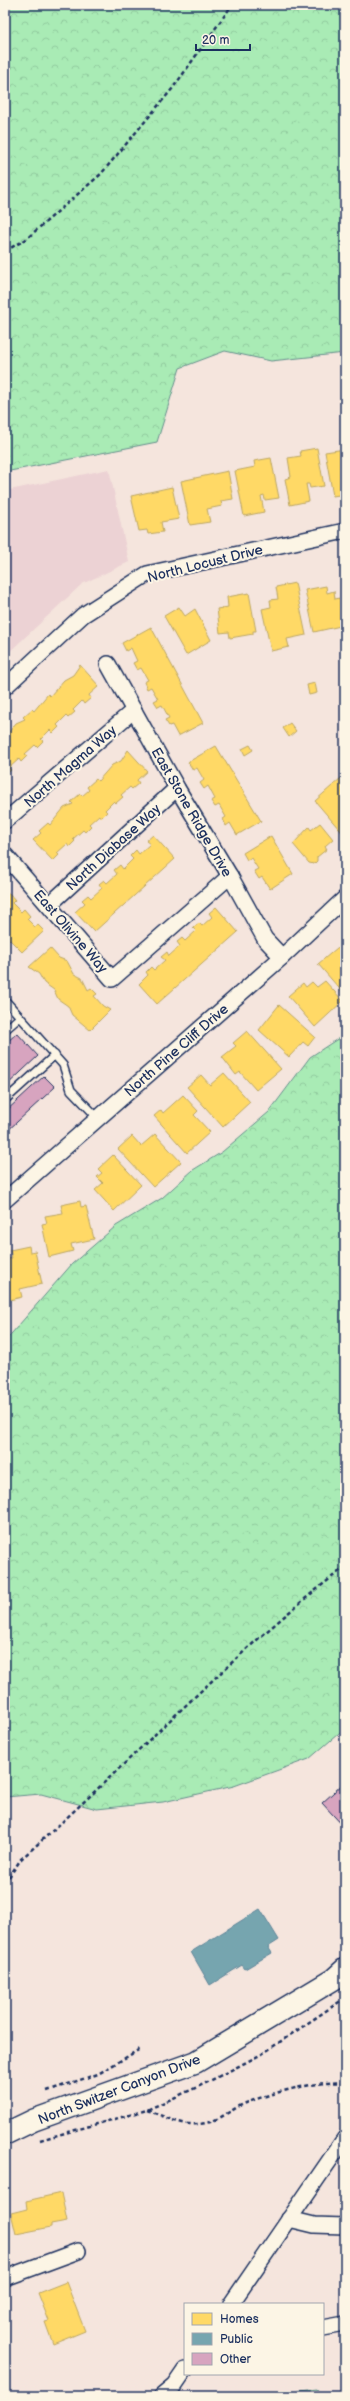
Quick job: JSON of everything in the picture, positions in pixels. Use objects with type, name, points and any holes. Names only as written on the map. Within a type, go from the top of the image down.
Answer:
[{"type":"street","name":"North Locust Drive","points":[[5,686],[83,615],[147,574],[345,531]]},
{"type":"street","name":"East Stone Ridge Drive","points":[[108,664],[177,788],[230,876],[265,939],[282,957]]},
{"type":"street","name":"North Magma Way","points":[[5,821],[134,710]]},
{"type":"street","name":"North Diabase Way","points":[[49,905],[177,788]]},
{"type":"street","name":"East Olivine Way","points":[[5,855],[112,979],[230,876]]},
{"type":"street","name":"North Pine Cliff Drive","points":[[5,1200],[282,957],[345,898]]},
{"type":"street","name":"North Switzer Canyon Drive","points":[[7,2127],[34,2120],[196,2062],[334,1978],[345,1969]]},
{"type":"street","points":[[232,2303],[345,2138]]},
{"type":"street","points":[[289,2219],[314,2225],[345,2226]]},
{"type":"street","points":[[5,2278],[78,2251]]},
{"type":"street","points":[[324,2328],[345,2324]]},
{"type":"street","points":[[162,2396],[174,2386],[184,2371]]},
{"type":"lane","points":[[5,1000],[64,1064],[71,1090],[98,1118]]},
{"type":"lane","points":[[5,1030],[20,1017]]},
{"type":"lane","points":[[5,1100],[55,1055]]},
{"type":"path","points":[[5,251],[25,240],[101,174],[173,88],[232,5]]},
{"type":"path","points":[[5,1884],[21,1859],[160,1728],[294,1607],[345,1567]]},
{"type":"path","points":[[37,2141],[147,2110],[204,2084],[262,2054],[345,1998]]},
{"type":"path","points":[[47,2091],[98,2074],[140,2049]]},
{"type":"path","points":[[147,2110],[175,2121],[191,2124],[210,2122],[225,2116],[245,2103],[310,2085],[345,2083]]},
{"type":"shaded area","points":[[109,469],[129,562],[82,584],[5,656],[5,491]]},
{"type":"green space","points":[[5,5],[345,5],[345,353],[271,361],[225,351],[180,368],[157,442],[5,472]]},
{"type":"green space","points":[[345,1034],[345,1728],[309,1759],[234,1786],[163,1802],[97,1809],[41,1794],[5,1797],[5,1341],[72,1264],[116,1226],[162,1198],[193,1170],[222,1152],[269,1112],[310,1057]]},
{"type":"green space","points":[[317,2389],[321,2396],[273,2396],[276,2394]]},
{"type":"building: Homes","points":[[317,448],[324,486],[310,488],[309,484],[306,484],[309,501],[290,505],[285,479],[291,477],[288,458],[301,456],[300,451]]},
{"type":"building: Homes","points":[[345,449],[345,494],[333,496],[325,452]]},
{"type":"building: Homes","points":[[271,458],[279,498],[265,500],[264,495],[261,496],[264,512],[244,516],[235,471],[255,467],[254,461]]},
{"type":"building: Homes","points":[[228,471],[233,499],[221,501],[222,506],[207,509],[210,522],[190,525],[181,481]]},
{"type":"building: Homes","points":[[172,487],[179,519],[161,522],[163,532],[148,534],[147,530],[139,531],[131,496]]},
{"type":"building: Homes","points":[[295,583],[306,635],[287,639],[289,647],[271,651],[262,609],[271,607],[270,600],[278,599],[276,587]]},
{"type":"building: Homes","points":[[326,586],[327,593],[334,591],[335,599],[345,597],[345,625],[314,632],[305,590]]},
{"type":"building: Homes","points":[[249,593],[256,631],[253,631],[253,634],[230,638],[229,632],[220,633],[217,609],[228,607],[227,597]]},
{"type":"building: Homes","points":[[179,607],[185,616],[195,609],[211,640],[186,655],[164,616]]},
{"type":"building: Homes","points":[[151,627],[203,723],[178,736],[172,725],[169,726],[165,720],[169,718],[162,705],[158,707],[154,701],[158,699],[151,687],[147,689],[144,682],[148,680],[141,668],[137,670],[133,663],[137,661],[131,648],[126,651],[122,643]]},
{"type":"building: Homes","points":[[80,665],[99,686],[89,695],[91,698],[84,704],[82,701],[73,710],[75,712],[68,718],[66,716],[57,725],[59,727],[53,733],[50,730],[41,739],[43,741],[37,747],[35,745],[25,754],[27,756],[21,762],[19,759],[9,768],[11,770],[5,776],[5,737],[16,723],[25,719],[23,717],[32,709],[34,711],[48,694],[50,696],[64,680],[73,675]]},
{"type":"building: Homes","points":[[315,683],[317,693],[309,695],[307,685]]},
{"type":"building: Homes","points":[[290,723],[296,731],[289,737],[283,728]]},
{"type":"building: Homes","points":[[250,745],[253,750],[245,755],[242,749]]},
{"type":"building: Homes","points":[[216,746],[261,821],[237,835],[230,823],[226,826],[223,819],[226,817],[219,805],[215,807],[211,801],[215,799],[208,786],[204,789],[200,783],[204,780],[197,768],[193,770],[188,762]]},
{"type":"building: Homes","points":[[128,750],[147,771],[137,780],[139,783],[132,789],[130,787],[121,795],[123,797],[116,803],[114,801],[105,810],[107,812],[101,818],[99,815],[89,824],[91,826],[85,832],[83,830],[73,839],[75,841],[69,847],[67,844],[57,853],[59,855],[53,861],[33,840],[41,833],[39,831],[48,823],[50,825],[64,808],[73,804],[71,802],[80,794],[82,796],[89,790],[87,787],[96,779],[98,781],[112,765],[121,761]]},
{"type":"building: Homes","points":[[341,778],[345,782],[345,836],[315,801]]},
{"type":"building: Homes","points":[[320,823],[333,839],[325,846],[327,849],[317,857],[317,861],[314,864],[309,863],[293,844],[309,827],[311,830]]},
{"type":"building: Homes","points":[[153,835],[175,859],[94,932],[75,912],[85,903],[82,900],[88,895],[91,898],[102,888],[99,884],[104,880],[107,883],[117,874],[114,870],[120,865],[123,869],[133,859],[130,856],[136,850],[139,854],[150,844],[146,841]]},
{"type":"building: Homes","points":[[271,836],[293,874],[270,889],[262,877],[259,879],[254,871],[258,869],[251,858],[247,860],[243,853]]},
{"type":"building: Homes","points":[[9,893],[15,900],[12,903],[21,912],[24,909],[30,916],[27,919],[35,927],[38,925],[44,931],[22,952],[5,935],[5,895]]},
{"type":"building: Homes","points":[[216,907],[238,932],[157,1004],[139,984],[148,975],[146,972],[151,967],[154,970],[165,960],[161,957],[167,952],[169,956],[180,946],[177,942],[182,938],[185,941],[196,931],[193,928],[199,923],[202,926],[212,917],[209,913]]},
{"type":"building: Homes","points":[[50,948],[59,958],[67,961],[74,974],[82,978],[88,990],[91,988],[97,994],[94,996],[103,1006],[110,1010],[90,1030],[72,1015],[68,1006],[58,999],[54,990],[44,983],[39,974],[29,967]]},
{"type":"building: Homes","points":[[337,948],[343,954],[345,952],[345,995],[318,964]]},
{"type":"building: Homes","points":[[325,981],[343,1001],[315,1027],[288,996],[303,983],[306,987],[312,982],[317,987]]},
{"type":"building: Homes","points":[[279,1005],[315,1037],[308,1046],[303,1042],[289,1057],[259,1030]]},
{"type":"building: Homes","points":[[247,1031],[281,1069],[256,1090],[240,1072],[236,1075],[222,1057],[236,1046],[233,1043]]},
{"type":"building: Homes","points":[[224,1073],[250,1102],[223,1127],[187,1087],[201,1075],[210,1085]]},
{"type":"building: Homes","points":[[183,1095],[198,1111],[194,1115],[210,1132],[187,1153],[154,1116],[161,1110],[163,1113]]},
{"type":"building: Homes","points":[[155,1134],[181,1162],[153,1187],[118,1149],[132,1136],[141,1146]]},
{"type":"building: Homes","points":[[113,1155],[141,1185],[114,1211],[95,1190],[103,1183],[97,1177],[102,1173],[98,1169]]},
{"type":"building: Homes","points":[[80,1201],[81,1207],[86,1206],[94,1239],[71,1244],[73,1251],[49,1257],[42,1224],[47,1223],[45,1216],[63,1213],[61,1205]]},
{"type":"building: Homes","points":[[29,1246],[30,1252],[35,1251],[42,1284],[20,1289],[22,1297],[5,1301],[5,1260],[12,1258],[10,1250]]},
{"type":"building: Homes","points":[[61,2193],[67,2221],[51,2224],[51,2227],[16,2234],[11,2213],[27,2209],[26,2201]]},
{"type":"building: Homes","points":[[66,2282],[85,2331],[53,2344],[45,2322],[49,2321],[38,2293]]},
{"type":"building: Public","points":[[260,1909],[279,1940],[268,1947],[272,1953],[245,1969],[242,1965],[210,1985],[191,1952]]},
{"type":"building: Other","points":[[17,1033],[38,1056],[5,1087],[5,1044]]},
{"type":"building: Other","points":[[44,1076],[55,1087],[5,1133],[5,1112]]},
{"type":"building: Other","points":[[345,1782],[345,1828],[322,1803]]}]
